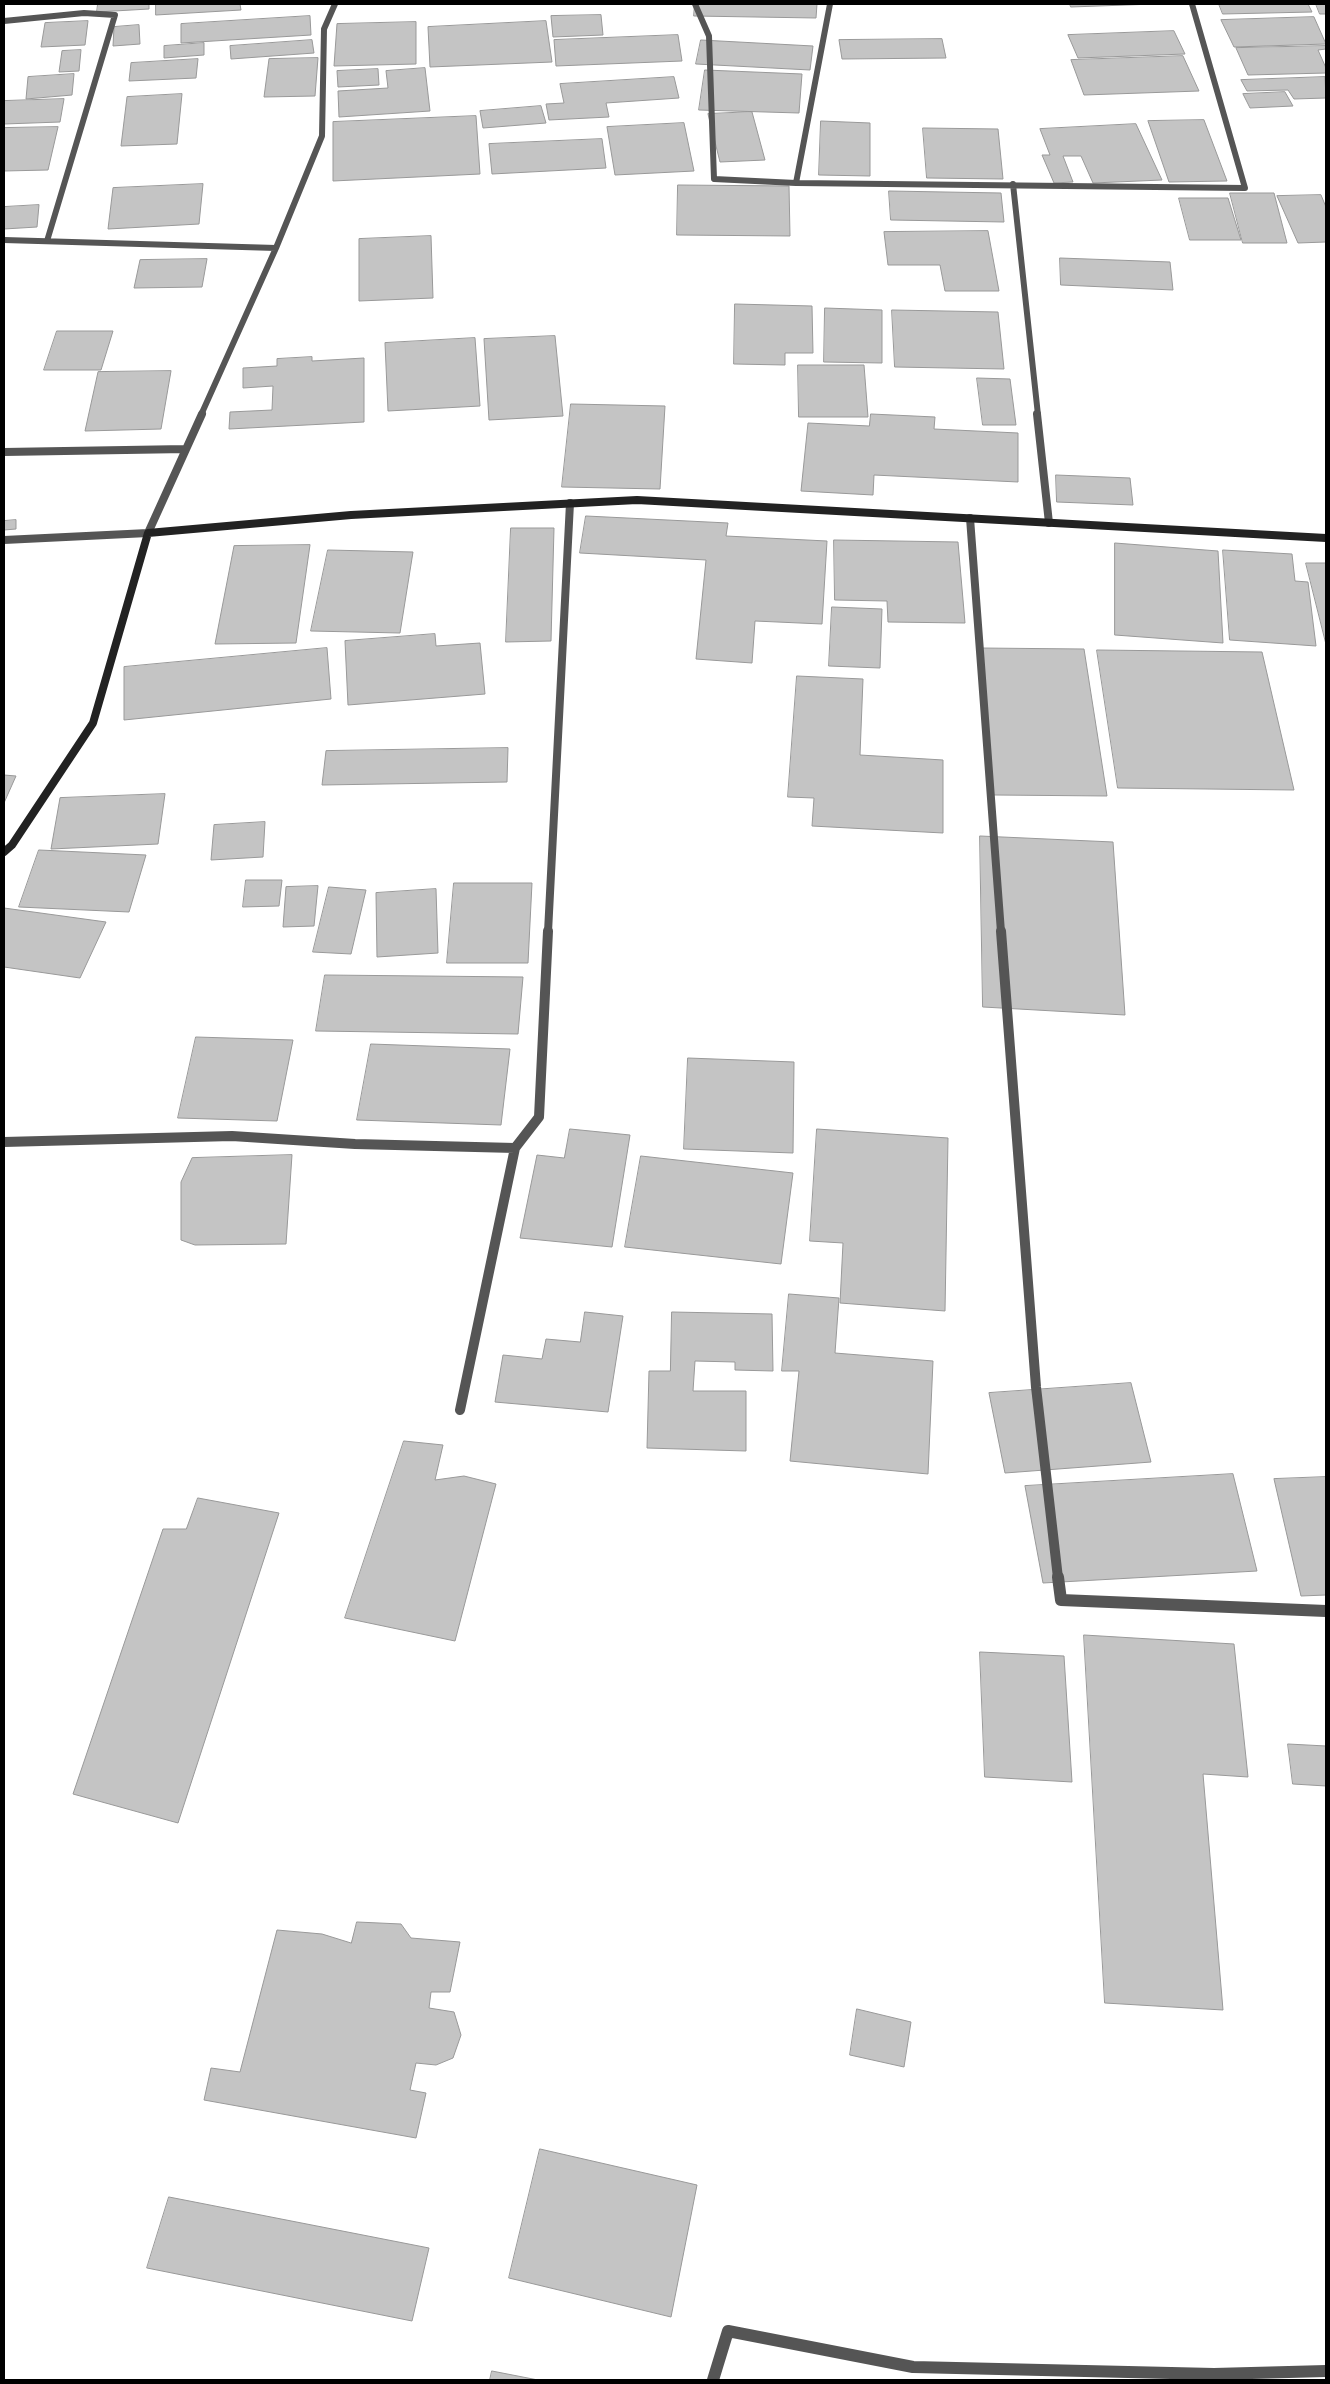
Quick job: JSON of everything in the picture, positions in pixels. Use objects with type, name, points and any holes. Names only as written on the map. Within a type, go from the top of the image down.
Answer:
[{"type":"street","points":[[4,852],[12,845],[93,723],[148,533],[276,248],[322,136],[324,29],[335,4]]},
{"type":"street","points":[[695,4],[709,36],[714,179],[796,183],[1245,188],[1192,4]]},
{"type":"street","points":[[796,183],[830,4]]},
{"type":"street","points":[[4,20],[84,13],[115,15],[47,241]]},
{"type":"street","points":[[1013,184],[1048,523]]},
{"type":"street","points":[[4,240],[276,248]]},
{"type":"street","points":[[4,452],[186,449]]},
{"type":"street","points":[[4,540],[148,533],[351,515],[637,500],[1326,538]]},
{"type":"street","points":[[460,1410],[516,1148],[538,1117],[570,503]]},
{"type":"street","points":[[970,518],[1036,1387],[1061,1600],[1326,1611]]},
{"type":"street","points":[[4,1142],[232,1136],[355,1144],[516,1148]]},
{"type":"street","points":[[713,2380],[728,2331],[913,2367],[1214,2374],[1326,2371]]},
{"type":"building","points":[[98,4],[149,4],[149,9],[97,12]]},
{"type":"building","points":[[156,4],[240,4],[241,10],[156,15]]},
{"type":"building","points":[[695,4],[817,4],[816,18],[694,16]]},
{"type":"building","points":[[1070,4],[1154,4],[1071,7]]},
{"type":"building","points":[[1219,4],[1308,4],[1312,12],[1223,14]]},
{"type":"building","points":[[1316,4],[1326,4],[1326,14],[1320,14]]},
{"type":"building","points":[[601,15],[603,35],[553,37],[551,16]]},
{"type":"building","points":[[310,16],[311,35],[181,43],[181,24]]},
{"type":"building","points":[[1314,17],[1326,44],[1234,47],[1221,20]]},
{"type":"building","points":[[88,21],[85,45],[41,47],[45,23]]},
{"type":"building","points":[[546,21],[552,62],[430,67],[428,27]]},
{"type":"building","points":[[416,22],[416,64],[334,66],[337,24]]},
{"type":"building","points":[[139,25],[140,44],[113,46],[114,27]]},
{"type":"building","points":[[1174,31],[1185,54],[1078,58],[1068,35]]},
{"type":"building","points":[[678,35],[682,61],[556,66],[554,40]]},
{"type":"building","points":[[942,39],[946,58],[842,59],[839,40]]},
{"type":"building","points":[[312,40],[314,53],[231,59],[230,46]]},
{"type":"building","points":[[701,40],[813,46],[810,70],[696,64]]},
{"type":"building","points":[[204,43],[204,55],[164,58],[164,46]]},
{"type":"building","points":[[1326,46],[1326,49],[1318,50],[1326,68],[1326,73],[1248,75],[1236,48]]},
{"type":"building","points":[[81,50],[79,71],[59,72],[62,51]]},
{"type":"building","points":[[1183,56],[1199,91],[1084,95],[1071,60]]},
{"type":"building","points":[[318,58],[315,96],[264,97],[269,59]]},
{"type":"building","points":[[198,59],[196,78],[129,81],[131,63]]},
{"type":"building","points":[[425,68],[430,111],[339,117],[338,91],[388,88],[386,71]]},
{"type":"building","points":[[378,69],[379,85],[338,87],[337,71]]},
{"type":"building","points":[[705,70],[802,74],[799,113],[699,110]]},
{"type":"building","points":[[74,74],[72,95],[26,99],[28,77]]},
{"type":"building","points":[[674,77],[679,98],[606,103],[609,117],[549,120],[546,104],[564,103],[560,84]]},
{"type":"building","points":[[1325,77],[1326,98],[1294,99],[1288,90],[1247,91],[1241,80]]},
{"type":"building","points":[[1285,92],[1293,106],[1250,108],[1243,94]]},
{"type":"building","points":[[182,94],[177,144],[121,146],[127,97]]},
{"type":"building","points":[[64,99],[60,122],[4,124],[4,101]]},
{"type":"building","points":[[541,106],[546,123],[483,128],[480,111]]},
{"type":"building","points":[[752,112],[765,160],[720,162],[708,114]]},
{"type":"building","points":[[476,116],[480,174],[333,181],[333,122]]},
{"type":"building","points":[[1204,120],[1227,181],[1169,182],[1148,121]]},
{"type":"building","points":[[821,121],[870,123],[870,176],[819,175]]},
{"type":"building","points":[[684,123],[694,171],[615,175],[607,127]]},
{"type":"building","points":[[1136,124],[1162,180],[1093,183],[1081,156],[1063,156],[1073,182],[1054,183],[1042,155],[1050,155],[1040,129]]},
{"type":"building","points":[[58,127],[48,170],[4,171],[4,128]]},
{"type":"building","points":[[923,128],[998,129],[1003,179],[927,178]]},
{"type":"building","points":[[602,139],[606,168],[492,174],[489,144]]},
{"type":"building","points":[[203,184],[199,224],[108,229],[113,188]]},
{"type":"building","points":[[678,185],[789,186],[790,236],[677,235]]},
{"type":"building","points":[[889,191],[1001,193],[1004,222],[891,220]]},
{"type":"building","points":[[1230,193],[1274,193],[1287,243],[1243,243]]},
{"type":"building","points":[[1321,195],[1326,207],[1326,242],[1298,243],[1277,196]]},
{"type":"building","points":[[1179,198],[1228,198],[1241,240],[1190,240]]},
{"type":"building","points":[[39,205],[37,227],[4,229],[4,207]]},
{"type":"building","points":[[988,231],[999,291],[945,291],[940,265],[888,265],[884,232]]},
{"type":"building","points":[[431,236],[433,298],[359,301],[359,239]]},
{"type":"building","points":[[1060,258],[1170,262],[1173,290],[1061,285]]},
{"type":"building","points":[[207,259],[202,287],[134,288],[140,260]]},
{"type":"building","points":[[735,304],[812,306],[813,353],[785,353],[785,365],[734,364]]},
{"type":"building","points":[[825,308],[882,310],[882,363],[824,362]]},
{"type":"building","points":[[892,310],[998,312],[1004,369],[895,367]]},
{"type":"building","points":[[57,331],[113,331],[101,370],[44,370]]},
{"type":"building","points":[[555,336],[563,416],[489,420],[484,339]]},
{"type":"building","points":[[475,338],[480,406],[388,411],[385,343]]},
{"type":"building","points":[[312,357],[312,361],[364,358],[364,422],[229,429],[230,412],[272,410],[273,386],[243,388],[243,368],[277,366],[277,359]]},
{"type":"building","points":[[798,365],[864,365],[868,417],[799,417]]},
{"type":"building","points":[[171,371],[161,429],[85,431],[98,372]]},
{"type":"building","points":[[977,378],[1010,379],[1016,425],[983,425]]},
{"type":"building","points":[[571,404],[665,406],[660,489],[562,487]]},
{"type":"building","points":[[871,414],[935,417],[934,429],[1018,433],[1018,482],[874,475],[873,495],[801,491],[808,423],[869,426]]},
{"type":"building","points":[[1056,475],[1130,478],[1133,505],[1057,502]]},
{"type":"building","points":[[586,516],[728,523],[726,536],[827,541],[822,624],[755,621],[752,663],[696,659],[706,560],[580,553]]},
{"type":"building","points":[[16,520],[16,529],[4,530],[4,521]]},
{"type":"building","points":[[511,528],[554,528],[551,641],[506,642]]},
{"type":"building","points":[[834,540],[958,542],[965,623],[888,622],[887,601],[835,600]]},
{"type":"building","points":[[1115,543],[1218,551],[1223,643],[1115,635]]},
{"type":"building","points":[[310,545],[296,643],[215,644],[234,546]]},
{"type":"building","points":[[328,550],[413,552],[400,633],[311,631]]},
{"type":"building","points":[[1223,550],[1292,554],[1295,581],[1308,582],[1316,646],[1230,640]]},
{"type":"building","points":[[1306,563],[1326,563],[1326,644]]},
{"type":"building","points":[[832,607],[882,609],[880,668],[829,666]]},
{"type":"building","points":[[435,634],[436,646],[480,643],[485,694],[348,705],[345,641]]},
{"type":"building","points":[[327,648],[331,699],[124,720],[124,667]]},
{"type":"building","points":[[979,648],[1084,649],[1107,796],[994,795]]},
{"type":"building","points":[[1097,650],[1262,652],[1294,790],[1118,788]]},
{"type":"building","points":[[797,676],[863,679],[860,755],[943,760],[943,833],[812,826],[814,798],[788,797]]},
{"type":"building","points":[[508,748],[507,782],[322,785],[326,751]]},
{"type":"building","points":[[4,775],[16,776],[4,803]]},
{"type":"building","points":[[165,794],[158,844],[51,849],[60,798]]},
{"type":"building","points":[[265,822],[263,857],[211,860],[214,825]]},
{"type":"building","points":[[980,836],[1113,842],[1125,1015],[983,1007]]},
{"type":"building","points":[[39,850],[146,855],[129,912],[19,907]]},
{"type":"building","points":[[246,880],[282,880],[279,906],[243,907]]},
{"type":"building","points":[[454,883],[532,883],[528,963],[447,963]]},
{"type":"building","points":[[318,886],[314,926],[283,927],[286,887]]},
{"type":"building","points":[[329,887],[366,890],[351,954],[313,952]]},
{"type":"building","points":[[436,889],[438,953],[377,957],[376,893]]},
{"type":"building","points":[[4,908],[106,922],[80,978],[4,967]]},
{"type":"building","points":[[325,975],[523,977],[518,1034],[316,1031]]},
{"type":"building","points":[[196,1037],[293,1040],[277,1121],[178,1118]]},
{"type":"building","points":[[371,1044],[510,1049],[501,1125],[357,1120]]},
{"type":"building","points":[[688,1058],[794,1062],[793,1153],[684,1149]]},
{"type":"building","points":[[570,1129],[630,1135],[612,1247],[520,1238],[537,1155],[564,1158]]},
{"type":"building","points":[[817,1129],[948,1138],[945,1311],[840,1303],[843,1243],[810,1241]]},
{"type":"building","points":[[292,1155],[286,1244],[195,1245],[181,1240],[181,1182],[192,1158]]},
{"type":"building","points":[[641,1156],[793,1173],[781,1264],[625,1247]]},
{"type":"building","points":[[789,1294],[839,1298],[835,1353],[933,1361],[928,1474],[790,1461],[799,1371],[782,1371]]},
{"type":"building","points":[[585,1312],[623,1316],[608,1412],[495,1402],[503,1355],[542,1359],[546,1339],[580,1342]]},
{"type":"building","points":[[672,1312],[772,1314],[773,1371],[735,1370],[735,1362],[695,1361],[693,1391],[746,1391],[746,1451],[647,1448],[649,1371],[670,1371]]},
{"type":"building","points":[[1131,1383],[1151,1462],[1005,1473],[989,1393]]},
{"type":"building","points":[[404,1441],[443,1445],[435,1480],[464,1476],[496,1484],[455,1641],[345,1618]]},
{"type":"building","points":[[1233,1474],[1257,1571],[1043,1583],[1025,1486]]},
{"type":"building","points":[[1326,1477],[1326,1595],[1301,1596],[1274,1479]]},
{"type":"building","points":[[198,1498],[279,1513],[178,1823],[73,1794],[163,1529],[186,1529]]},
{"type":"building","points":[[1084,1635],[1234,1644],[1248,1777],[1203,1774],[1223,2010],[1105,2003]]},
{"type":"building","points":[[980,1652],[1064,1656],[1072,1782],[985,1777]]},
{"type":"building","points":[[1288,1744],[1326,1746],[1326,1786],[1293,1784]]},
{"type":"building","points":[[357,1922],[401,1924],[411,1938],[460,1942],[450,1992],[431,1992],[429,2008],[454,2012],[461,2035],[453,2058],[436,2065],[416,2063],[410,2090],[426,2093],[416,2138],[204,2100],[211,2068],[240,2072],[277,1930],[322,1934],[351,1943]]},
{"type":"building","points":[[857,2009],[911,2022],[904,2067],[850,2055]]},
{"type":"building","points":[[540,2149],[697,2185],[671,2317],[509,2278]]},
{"type":"building","points":[[169,2197],[429,2248],[412,2321],[147,2268]]},
{"type":"building","points":[[492,2371],[538,2380],[490,2380]]}]
